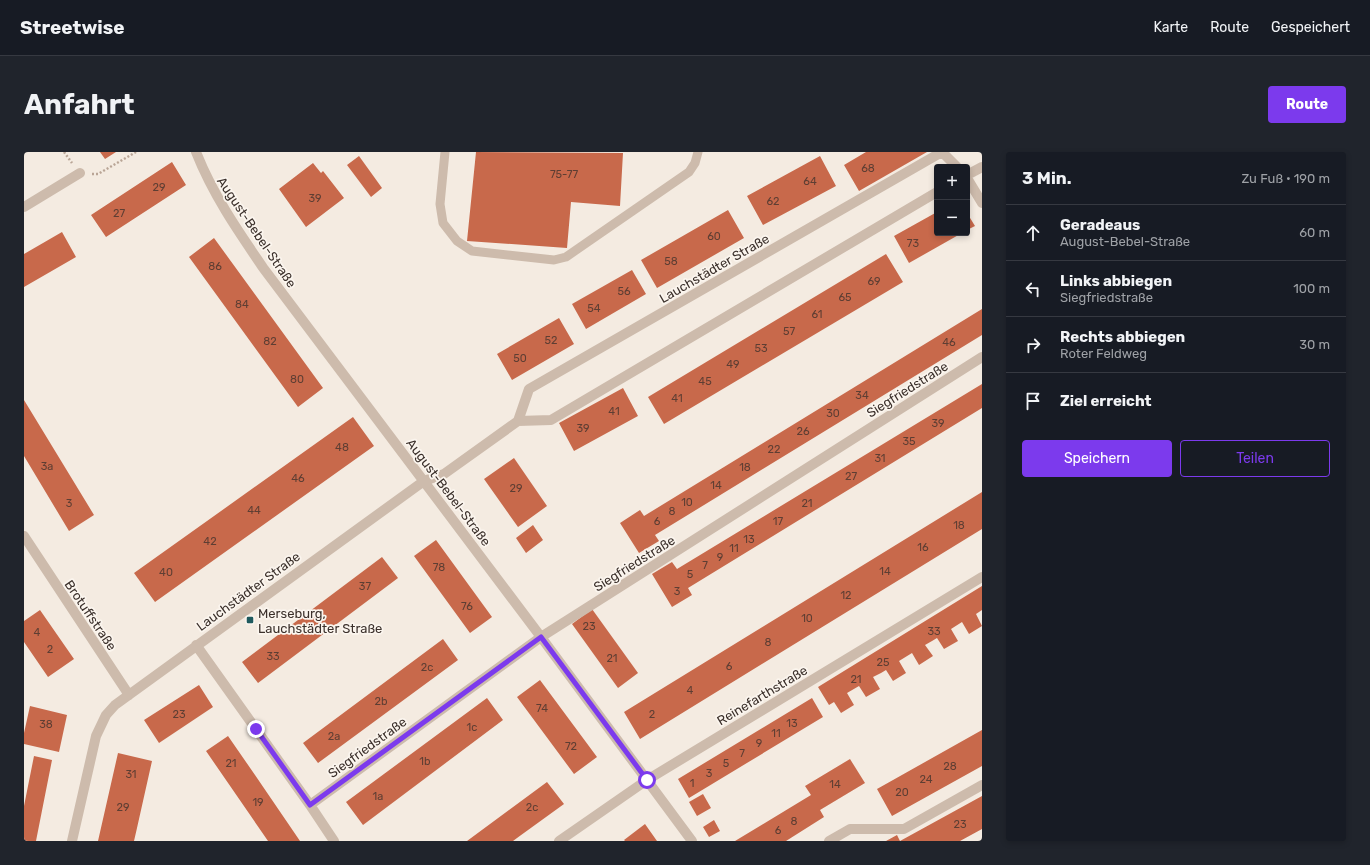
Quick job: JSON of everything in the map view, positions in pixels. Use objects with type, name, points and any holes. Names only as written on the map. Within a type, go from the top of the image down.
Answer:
[{"type":"street","name":"August-Bebel-Straße","points":[[196,152],[205,175],[218,200],[264,269],[541,637],[692,841]]},
{"type":"street","name":"Lauchstädter Straße","points":[[72,841],[96,736],[106,715],[115,705],[424,481],[444,474],[518,421],[529,389],[942,152],[954,164]]},
{"type":"street","points":[[970,173],[982,167]]},
{"type":"street","points":[[24,207],[80,173]]},
{"type":"street","points":[[970,183],[982,203]]},
{"type":"street","points":[[518,421],[551,420],[934,194]]},
{"type":"street","name":"Siegfriedstraße","points":[[310,805],[541,637],[982,357]]},
{"type":"street","name":"Brotuffstraße","points":[[24,536],[28,552],[129,695]]},
{"type":"street","name":"Reinefarthstraße","points":[[559,841],[647,780],[982,577]]},
{"type":"street","points":[[196,645],[334,841]]},
{"type":"street","points":[[829,841],[850,829],[904,829],[982,786]]},
{"type":"lane","points":[[445,152],[440,204],[444,223],[457,241],[472,251],[554,260],[566,257],[689,172],[695,163],[698,152]]},
{"type":"path","points":[[80,173],[98,174],[136,152]]},
{"type":"building","points":[[100,152],[116,152],[105,159]]},
{"type":"building","points":[[476,152],[623,153],[620,206],[571,202],[567,248],[467,241]]},
{"type":"building","points":[[866,152],[927,152],[859,191],[844,165]]},
{"type":"building","points":[[359,156],[382,188],[371,197],[347,165]]},
{"type":"building","points":[[820,156],[836,186],[763,225],[747,196]]},
{"type":"building","points":[[172,162],[186,185],[106,237],[91,215]]},
{"type":"building","points":[[313,163],[321,173],[323,171],[344,198],[306,227],[279,189]]},
{"type":"building","points":[[728,210],[744,238],[657,288],[641,260]]},
{"type":"building","points":[[934,214],[934,236],[957,236],[909,263],[894,236]]},
{"type":"building","points":[[970,218],[975,226],[970,228]]},
{"type":"building","points":[[62,232],[76,257],[24,287],[24,254]]},
{"type":"building","points":[[214,238],[323,388],[298,407],[189,257]]},
{"type":"building","points":[[886,254],[903,282],[664,424],[648,397]]},
{"type":"building","points":[[632,270],[646,294],[586,329],[572,304]]},
{"type":"building","points":[[982,309],[982,335],[655,535],[659,541],[639,553],[620,523],[640,510],[644,516]]},
{"type":"building","points":[[559,318],[574,344],[512,380],[497,354]]},
{"type":"building","points":[[982,384],[982,408],[688,588],[692,595],[672,607],[652,574],[672,562],[677,569]]},
{"type":"building","points":[[623,388],[638,416],[574,451],[559,423]]},
{"type":"building","points":[[24,400],[94,515],[69,531],[24,456]]},
{"type":"building","points":[[353,417],[374,446],[155,602],[134,573]]},
{"type":"building","points":[[514,458],[547,506],[518,527],[484,479]]},
{"type":"building","points":[[982,492],[982,529],[640,739],[624,712]]},
{"type":"building","points":[[533,525],[543,540],[526,553],[516,538]]},
{"type":"building","points":[[436,540],[492,617],[470,633],[414,556]]},
{"type":"building","points":[[382,557],[398,578],[258,683],[242,662]]},
{"type":"building","points":[[982,586],[982,610],[976,614],[982,626],[969,634],[962,622],[951,629],[958,641],[944,649],[937,638],[925,645],[933,656],[919,665],[912,653],[899,661],[906,673],[893,681],[886,670],[873,677],[880,689],[866,697],[859,686],[847,693],[854,705],[841,713],[834,702],[829,705],[818,687]]},
{"type":"building","points":[[592,609],[638,673],[618,688],[572,624]]},
{"type":"building","points":[[40,610],[74,659],[48,677],[24,642],[24,621]]},
{"type":"building","points":[[443,639],[458,660],[318,763],[303,743]]},
{"type":"building","points":[[540,680],[597,757],[574,774],[517,697]]},
{"type":"building","points":[[199,685],[213,707],[159,743],[144,720]]},
{"type":"building","points":[[487,698],[503,720],[363,825],[346,802]]},
{"type":"building","points":[[812,698],[823,717],[689,798],[678,779]]},
{"type":"building","points":[[30,706],[67,715],[59,752],[24,744],[24,733]]},
{"type":"building","points":[[982,730],[982,766],[892,816],[877,789]]},
{"type":"building","points":[[228,736],[300,841],[268,841],[206,751]]},
{"type":"building","points":[[118,753],[152,761],[137,828],[134,841],[98,841]]},
{"type":"building","points":[[34,756],[52,760],[36,841],[24,841],[24,806]]},
{"type":"building","points":[[850,759],[865,783],[820,810],[824,817],[786,841],[735,841],[811,795],[805,786]]},
{"type":"building","points":[[547,782],[564,804],[513,841],[467,841]]},
{"type":"building","points":[[703,794],[711,808],[697,816],[689,802]]},
{"type":"building","points":[[982,796],[982,829],[960,841],[900,841]]},
{"type":"building","points":[[714,820],[720,831],[709,837],[703,827]]},
{"type":"building","points":[[645,824],[657,841],[624,840]]},
{"type":"building","points":[[897,835],[900,841],[886,841]]},
{"type":"place","name":"Merseburg, Lauchstädter Straße","points":[[250,620]]},
{"type":"route","points":[[256,729],[310,805],[541,637],[647,780]]}]
